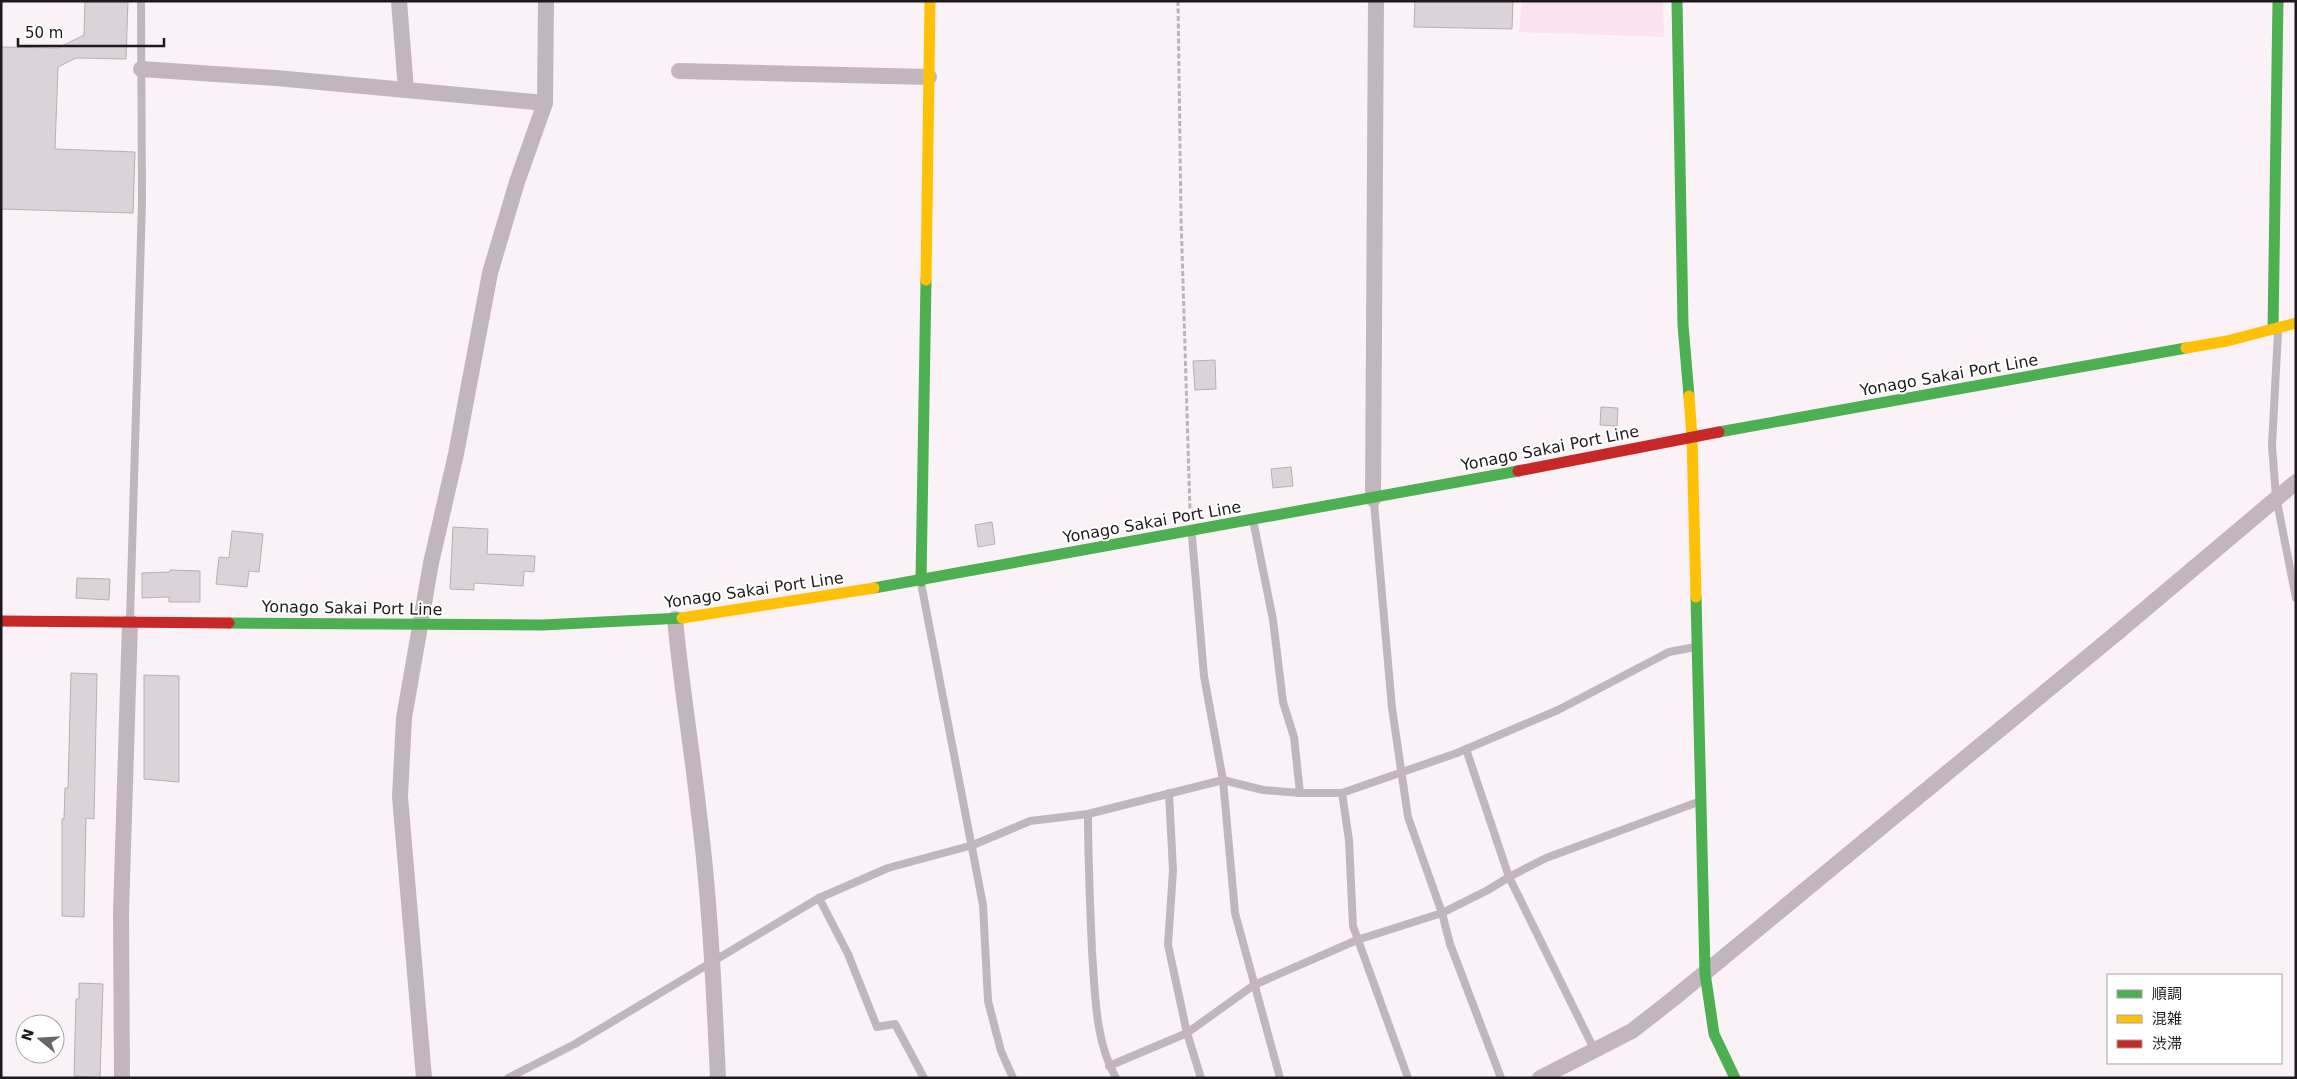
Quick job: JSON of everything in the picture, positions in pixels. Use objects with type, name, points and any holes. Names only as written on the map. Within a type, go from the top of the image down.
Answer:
[{"type":"main road","points":[[921,581],[930,1]]},
{"type":"main road","points":[[1677,1],[1683,325],[1692,437],[1699,646],[1705,974],[1714,1034],[1735,1078]]},
{"type":"main road","points":[[2276,328],[2278,1]]},
{"type":"main road","name":"Yonago Sakai Port Line","points":[[1,621],[543,625],[675,619],[921,581],[1373,499],[1692,437],[2227,341],[2296,323]]},
{"type":"street","points":[[399,1],[406,90]]},
{"type":"street","points":[[424,1078],[400,797],[404,718],[431,563],[456,454],[490,273],[517,182],[545,103],[546,1]]},
{"type":"street","points":[[1373,499],[1376,1]]},
{"type":"street","points":[[141,69],[276,78],[545,103]]},
{"type":"street","points":[[679,71],[929,77]]},
{"type":"street","points":[[1540,1078],[1632,1031],[1705,974],[2296,482]]},
{"type":"street","points":[[675,619],[681,682],[700,815],[712,961],[718,1078]]},
{"type":"street","points":[[122,1078],[121,913],[130,622]]},
{"type":"lane","points":[[130,622],[142,202],[141,1]]},
{"type":"lane","points":[[2276,328],[2272,446],[2276,497],[2296,598]]},
{"type":"lane","points":[[1373,499],[1392,708],[1408,817],[1442,913],[1450,944],[1501,1078]]},
{"type":"lane","points":[[1254,520],[1256,542],[1273,620],[1283,702],[1294,737],[1300,793]]},
{"type":"lane","points":[[1191,532],[1204,676],[1223,780],[1235,913],[1280,1078]]},
{"type":"lane","points":[[921,581],[983,905],[988,1001],[1001,1052],[1012,1078]]},
{"type":"lane","points":[[508,1078],[575,1044],[819,898],[888,868],[973,845],[1030,821],[1088,814],[1223,780],[1263,790],[1300,793],[1342,793],[1466,749],[1558,710],[1670,652],[1699,646]]},
{"type":"lane","points":[[1466,749],[1509,876],[1595,1051]]},
{"type":"lane","points":[[1169,793],[1173,870],[1168,945],[1187,1033],[1201,1078]]},
{"type":"lane","points":[[1342,793],[1349,840],[1353,926],[1408,1078]]},
{"type":"lane","points":[[1108,1066],[1187,1033],[1254,985],[1357,940],[1442,913],[1546,858],[1601,839],[1692,803],[1702,802]]},
{"type":"lane","points":[[1088,814],[1088,877],[1094,982],[1099,1024],[1108,1066],[1116,1078]]},
{"type":"lane","points":[[819,898],[848,954],[877,1027],[895,1024],[924,1078]]},
{"type":"path","points":[[1178,1],[1181,227],[1191,532]]},
{"type":"shaded area","points":[[1522,1],[1663,1],[1664,37],[1519,32]]},
{"type":"building","points":[[85,1],[128,1],[126,59],[76,58],[58,67],[55,149],[135,152],[133,213],[1,209],[1,47],[58,48],[84,35]]},
{"type":"building","points":[[1415,1],[1513,1],[1512,29],[1414,27]]},
{"type":"building","points":[[1215,360],[1216,389],[1195,390],[1193,361]]},
{"type":"building","points":[[1601,407],[1618,408],[1617,426],[1600,425]]},
{"type":"building","points":[[1291,467],[1293,486],[1273,488],[1271,469]]},
{"type":"building","points":[[992,522],[995,544],[978,547],[975,525]]},
{"type":"building","points":[[453,527],[488,529],[487,554],[535,556],[534,572],[524,571],[523,586],[474,583],[474,590],[450,589]]},
{"type":"building","points":[[232,531],[263,534],[259,572],[249,571],[247,587],[216,584],[219,557],[229,558]]},
{"type":"building","points":[[170,570],[200,571],[200,602],[169,602],[169,597],[142,598],[142,573],[170,572]]},
{"type":"building","points":[[77,578],[110,579],[109,600],[76,598]]},
{"type":"building","points":[[71,673],[97,674],[94,819],[86,818],[84,917],[62,916],[62,819],[64,819],[65,788],[68,788]]},
{"type":"building","points":[[144,675],[179,676],[179,782],[144,779]]},
{"type":"building","points":[[79,983],[103,984],[100,1078],[74,1076],[76,999],[79,999]]},
{"type":"traffic: fast","points":[[1677,1],[1683,325],[1689,396]]},
{"type":"traffic: fast","points":[[2273,329],[2278,1]]},
{"type":"traffic: fast","points":[[921,581],[926,280]]},
{"type":"traffic: fast","points":[[1719,432],[2186,348]]},
{"type":"traffic: fast","points":[[874,588],[1518,471]]},
{"type":"traffic: fast","points":[[1696,597],[1705,973],[1714,1034],[1735,1078]]},
{"type":"traffic: fast","points":[[229,623],[543,625],[682,618]]},
{"type":"traffic: slow","points":[[926,280],[930,1]]},
{"type":"traffic: slow","points":[[2186,348],[2227,341],[2296,323]]},
{"type":"traffic: slow","points":[[1689,396],[1692,437],[1696,597]]},
{"type":"traffic: slow","points":[[682,618],[874,588]]},
{"type":"traffic: jam","points":[[1518,471],[1719,432]]},
{"type":"traffic: jam","points":[[1,621],[229,623]]}]
